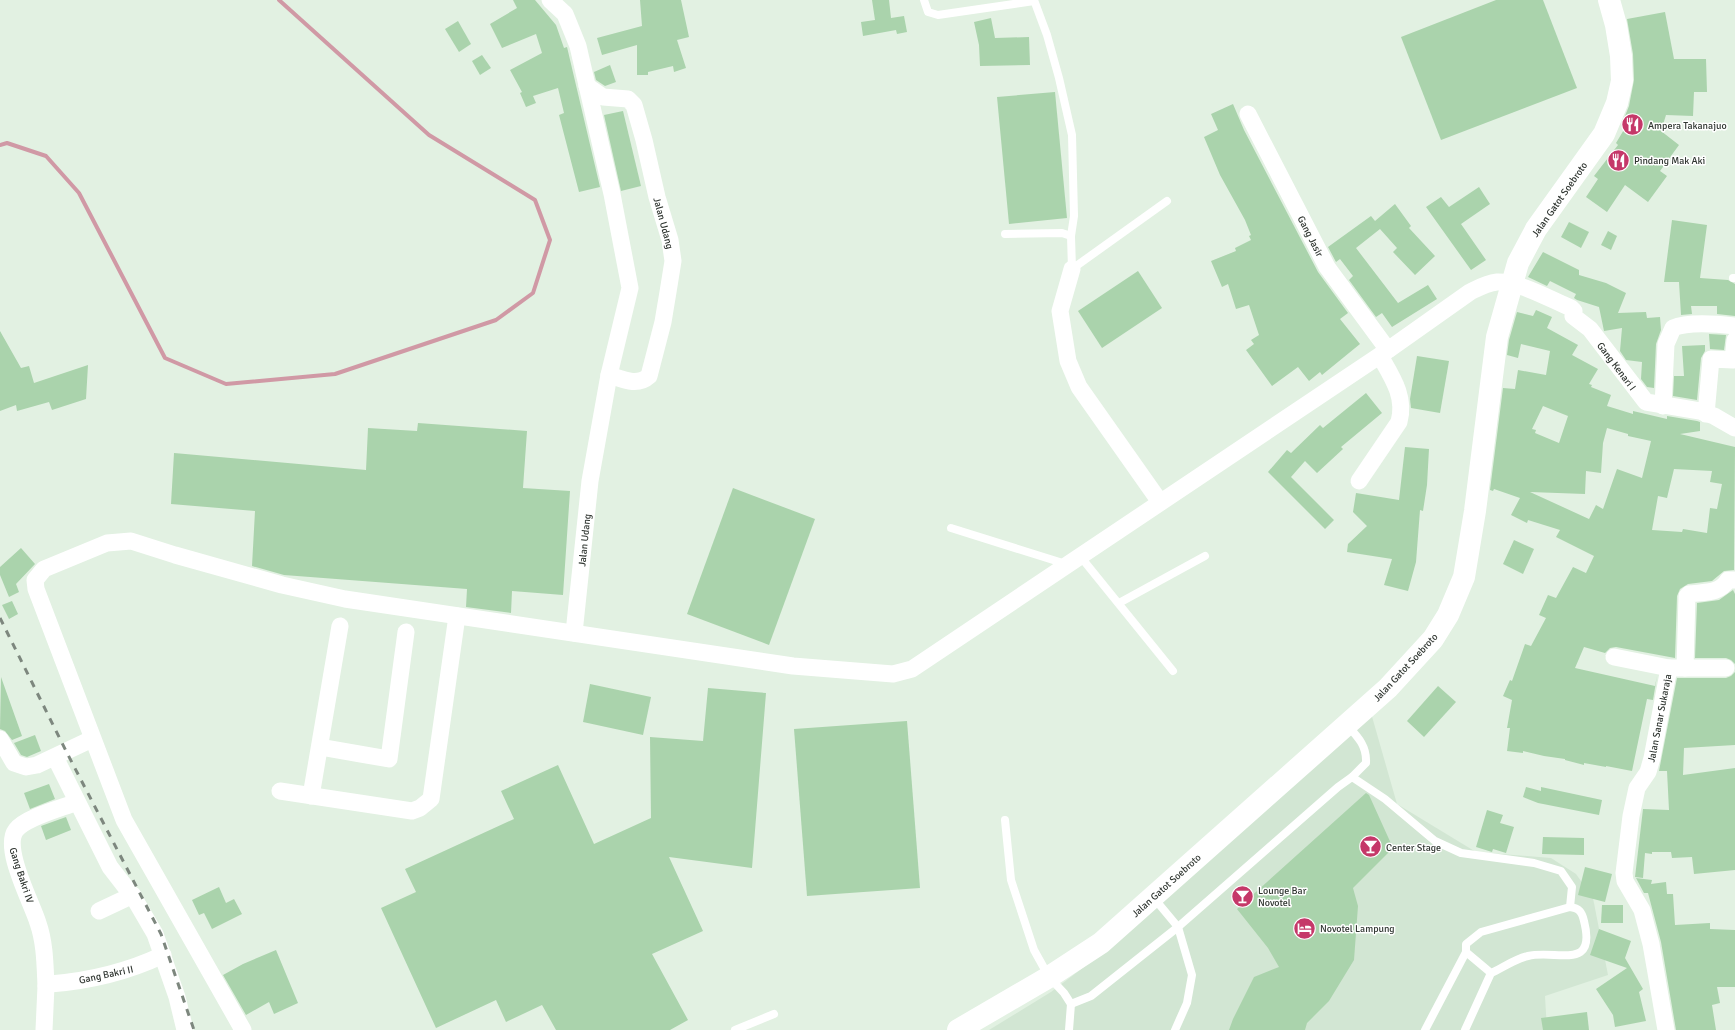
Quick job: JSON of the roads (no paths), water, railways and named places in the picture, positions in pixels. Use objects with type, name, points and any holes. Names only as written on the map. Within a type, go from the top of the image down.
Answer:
[{"type":"main road","name":"Jalan Gatot Soebroto","points":[[958,1030],[1048,977],[1101,942],[1388,688],[1433,639],[1448,615],[1464,577],[1475,511],[1497,337],[1518,263],[1536,229],[1604,134],[1617,103],[1622,82],[1621,56],[1616,25],[1609,0]]},
{"type":"street","name":"Jalan Udang","points":[[550,0],[565,14],[578,46],[612,194],[630,288],[609,376],[590,481],[574,633]]},
{"type":"street","name":"Jalan Udang","points":[[587,86],[603,97],[628,99],[634,105],[644,140],[657,197],[670,240],[673,261],[664,322],[649,376],[644,381],[635,382],[609,376]]},
{"type":"street","name":"Gang Jasir","points":[[1248,114],[1327,267],[1384,353],[1397,386],[1402,412],[1399,422],[1359,481]]},
{"type":"street","points":[[1072,269],[1060,310],[1068,361],[1079,388],[1160,502]]},
{"type":"street","name":"Gang Kenari I","points":[[92,739],[40,603],[35,580],[44,569],[107,543],[131,541],[282,586],[345,598],[793,666],[894,674],[912,669],[1384,353],[1470,292],[1483,285],[1496,282],[1512,284],[1571,308],[1574,311],[1574,316],[1590,329],[1641,398],[1651,404],[1714,416],[1735,428]]},
{"type":"street","points":[[1663,406],[1666,344],[1673,328],[1679,325],[1703,324],[1735,326]]},
{"type":"street","points":[[1706,414],[1711,359],[1733,360],[1735,340]]},
{"type":"street","points":[[1614,658],[1677,668],[1687,596],[1689,594],[1717,591],[1724,587],[1728,580],[1735,580]]},
{"type":"street","points":[[280,791],[412,811],[420,808],[431,799],[457,616]]},
{"type":"street","points":[[311,796],[340,626]]},
{"type":"street","points":[[320,747],[389,759],[406,632]]},
{"type":"street","name":"Jalan Sanar Sukaraja","points":[[1666,1030],[1651,944],[1642,910],[1625,880],[1624,873],[1631,816],[1637,788],[1648,772],[1677,668],[1726,668]]},
{"type":"street","points":[[0,740],[14,764],[26,767],[37,765],[92,739],[124,820],[243,1030]]},
{"type":"street","points":[[55,757],[110,867],[133,895],[155,934],[177,997],[185,1030]]},
{"type":"street","name":"Gang Bakri IV","points":[[46,986],[45,953],[36,917],[25,890],[11,842],[16,830],[24,823],[77,802]]},
{"type":"street","points":[[99,911],[133,895]]},
{"type":"street","name":"Gang Bakri II","points":[[46,986],[50,984],[109,975],[138,967],[163,955]]},
{"type":"street","points":[[44,1030],[46,986]]},
{"type":"lane","points":[[924,0],[928,12],[938,16],[1034,1],[1047,35],[1059,78],[1072,135],[1074,216],[1071,236],[1072,269]]},
{"type":"lane","points":[[1072,269],[1167,201]]},
{"type":"lane","points":[[1006,234],[1062,233],[1071,236]]},
{"type":"lane","points":[[951,528],[1074,560],[1119,603],[1173,671]]},
{"type":"lane","points":[[1119,603],[1205,556]]},
{"type":"lane","points":[[1071,1004],[1091,996],[1178,927],[1352,777],[1366,763],[1364,746],[1347,725]]},
{"type":"lane","points":[[1352,777],[1385,799],[1435,841],[1461,853],[1534,863],[1561,871],[1572,887],[1570,907]]},
{"type":"lane","points":[[1005,820],[1011,880],[1034,950],[1048,977],[1064,993],[1071,1004],[1068,1030]]},
{"type":"lane","points":[[1152,897],[1178,927],[1192,976],[1187,1003],[1175,1030]]},
{"type":"lane","points":[[1425,1030],[1466,952],[1466,944],[1481,932],[1570,907],[1578,909],[1583,917],[1588,936],[1587,943],[1582,950],[1575,955],[1528,956],[1491,973],[1465,1030]]},
{"type":"lane","points":[[1466,952],[1491,973]]},
{"type":"lane","points":[[734,1030],[774,1014]]},
{"type":"waterway","points":[[0,145],[7,143],[46,156],[79,193],[165,358],[226,384],[335,374],[496,320],[533,293],[550,240],[535,200],[429,135],[279,0]]},
{"type":"railway","points":[[0,618],[66,751],[161,934],[194,1030]]},
{"type":"place","name":"Ampera Takanajuo","points":[[1633,125]]},
{"type":"place","name":"Pindang Mak Aki","points":[[1618,160]]},
{"type":"place","name":"Center Stage","points":[[1371,847]]},
{"type":"place","name":"Lounge Bar Novotel","points":[[1242,896]]},
{"type":"place","name":"Novotel Lampung","points":[[1304,928]]}]
